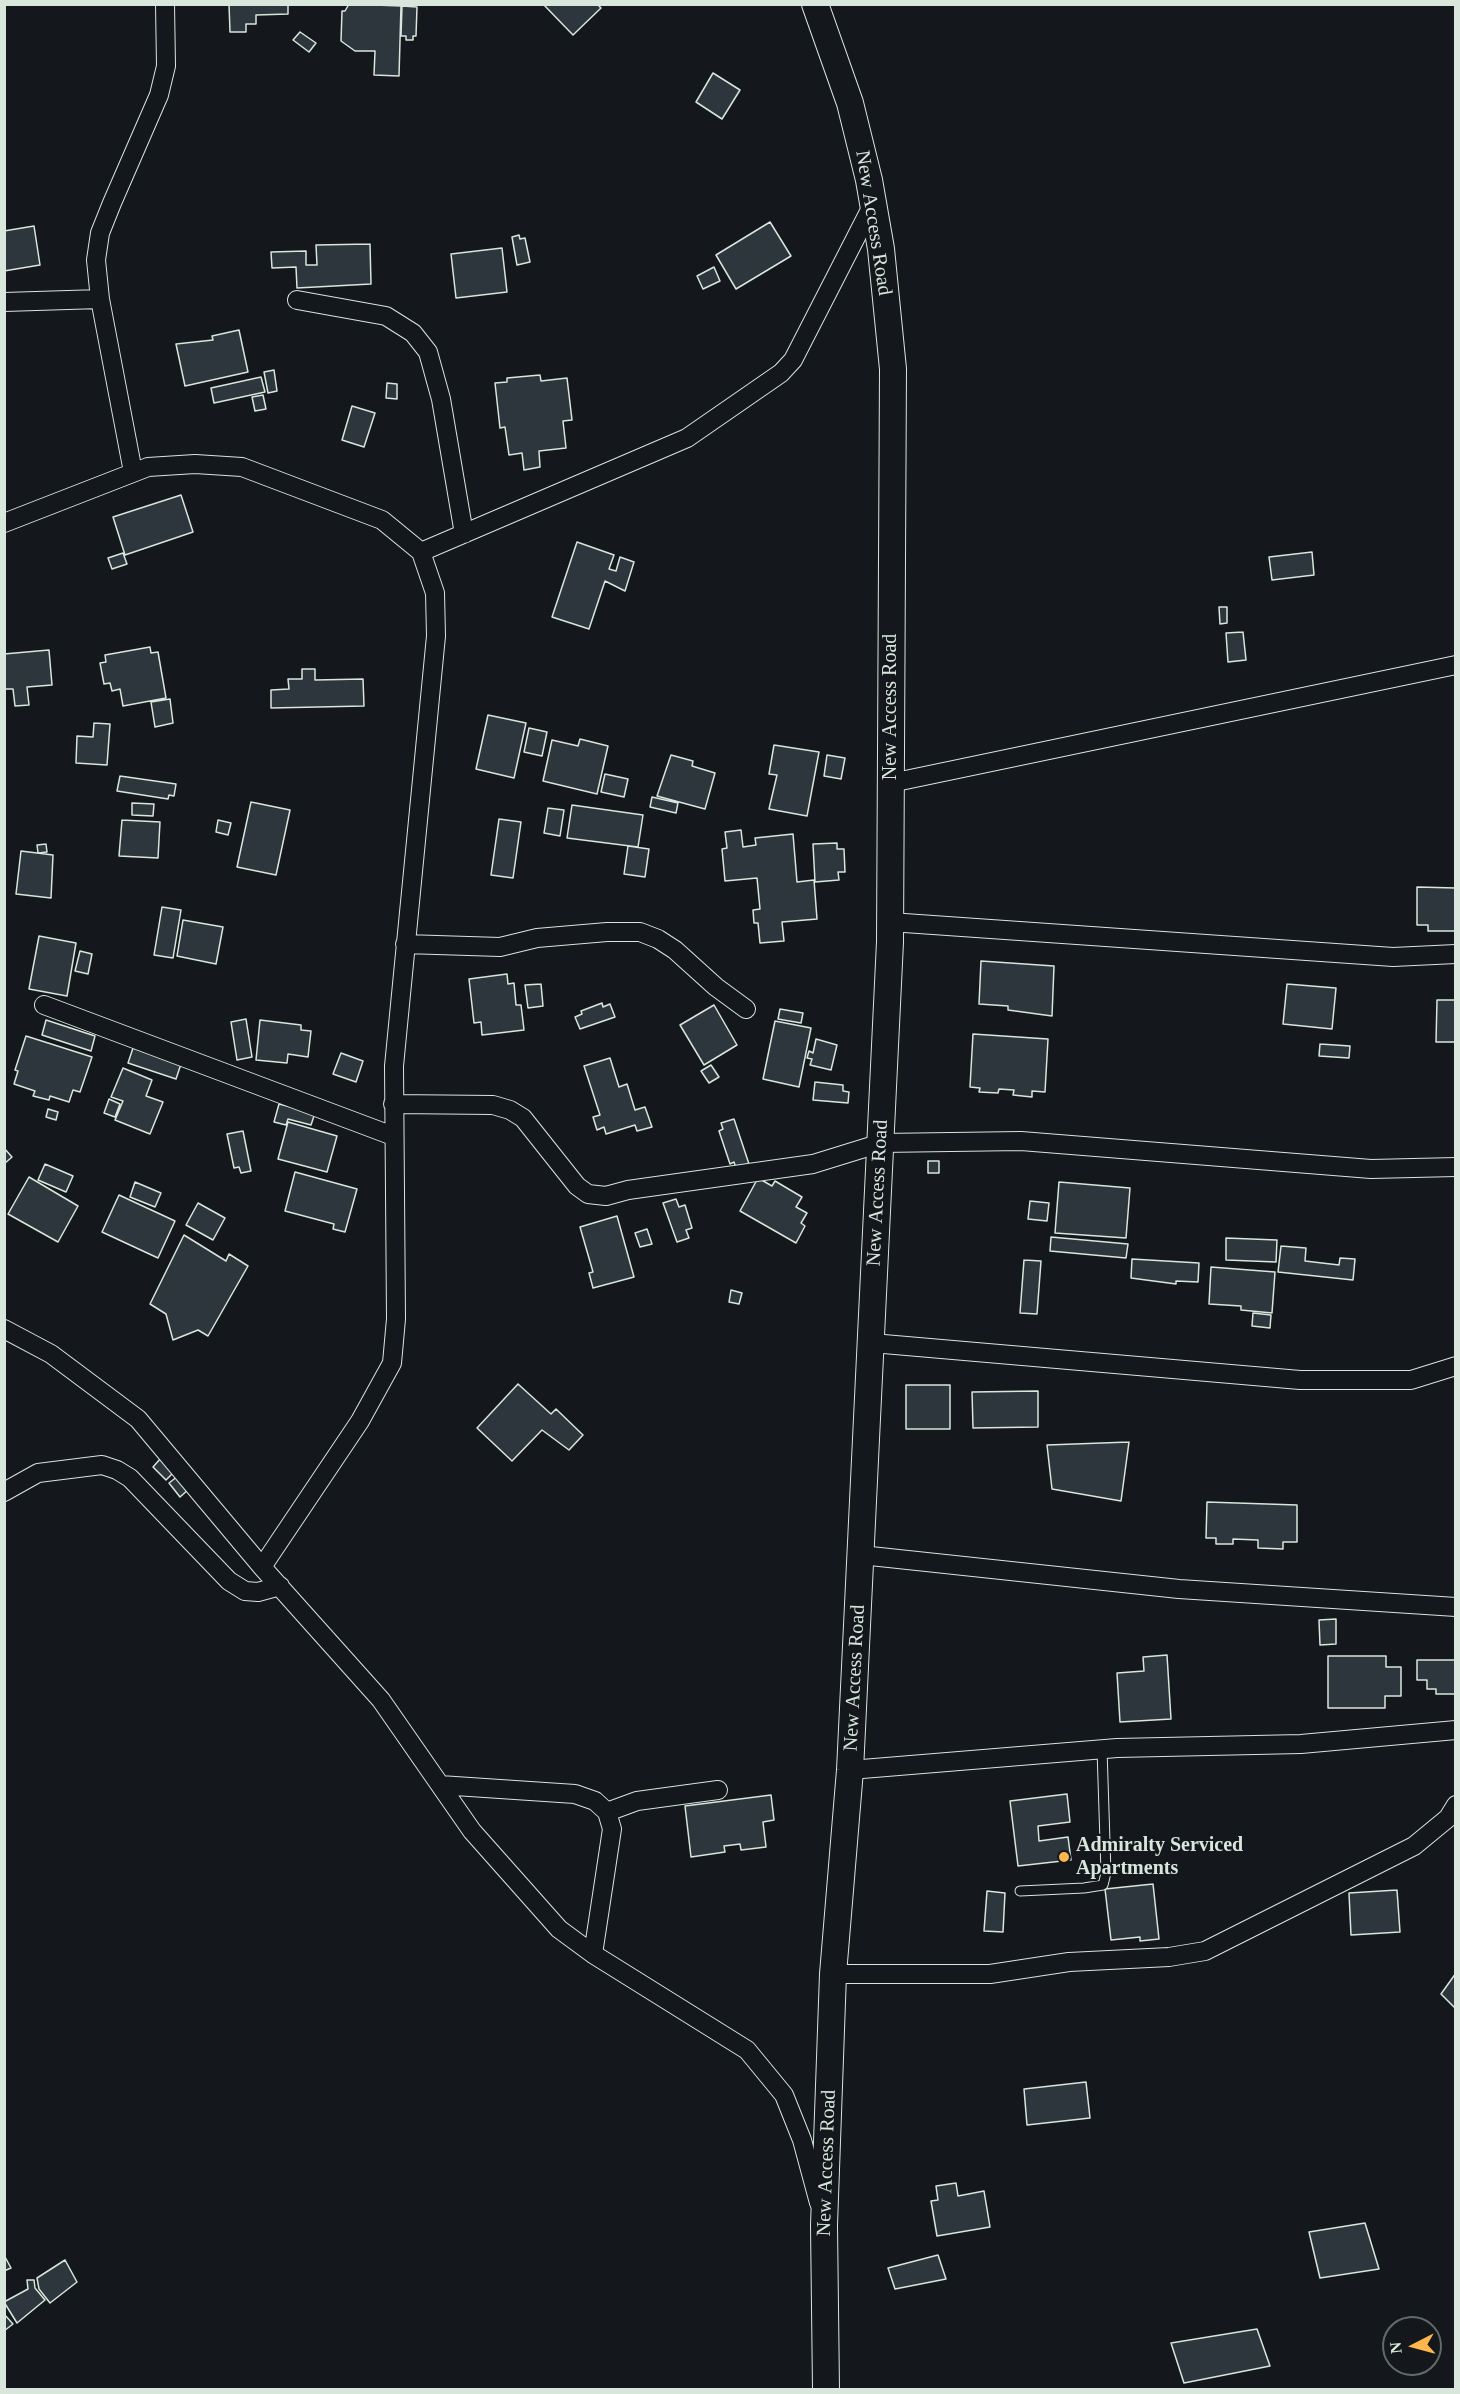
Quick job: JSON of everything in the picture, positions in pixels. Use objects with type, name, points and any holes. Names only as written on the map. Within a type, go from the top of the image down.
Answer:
[{"type":"main road","name":"New Access Road","points":[[815,4],[850,104],[873,204],[893,369],[890,922],[872,1343],[850,1770],[833,1974],[824,2225],[825,2390]]},
{"type":"street","points":[[133,472],[100,299],[96,260],[100,233],[159,95],[166,66],[165,4]]},
{"type":"street","points":[[421,552],[687,438],[781,373],[793,360],[873,204]]},
{"type":"street","points":[[4,302],[100,299]]},
{"type":"street","points":[[297,300],[386,316],[413,333],[428,352],[441,399],[464,534]]},
{"type":"street","points":[[4,523],[148,467],[195,464],[242,467],[382,520],[421,552],[435,593],[436,636],[405,944],[393,1104],[396,1319],[392,1363],[360,1421],[262,1567]]},
{"type":"street","points":[[891,783],[1455,665]]},
{"type":"street","points":[[890,922],[1393,957],[1455,954]]},
{"type":"street","points":[[405,944],[500,947],[537,938],[607,932],[640,932],[658,939],[675,950],[716,987],[746,1009]]},
{"type":"street","points":[[44,1005],[393,1136]]},
{"type":"street","points":[[393,1104],[493,1105],[510,1110],[523,1118],[578,1186],[588,1194],[606,1196],[628,1190],[813,1164],[881,1143],[1021,1141],[1371,1169],[1455,1167]]},
{"type":"street","points":[[4,1329],[51,1354],[138,1419],[262,1567],[381,1700],[472,1832],[558,1929],[593,1954],[747,2050],[784,2095],[802,2140],[824,2225]]},
{"type":"street","points":[[872,1343],[1300,1380],[1411,1380],[1455,1366]]},
{"type":"street","points":[[4,1492],[38,1473],[102,1465],[117,1470],[130,1478],[229,1581],[245,1591],[258,1592],[280,1586]]},
{"type":"street","points":[[861,1555],[1179,1589],[1455,1607]]},
{"type":"street","points":[[850,1770],[1102,1749],[1301,1744],[1455,1730]]},
{"type":"street","points":[[440,1785],[575,1794],[595,1801],[607,1812],[612,1829],[593,1954]]},
{"type":"street","points":[[607,1812],[637,1801],[718,1790]]},
{"type":"street","points":[[833,1974],[990,1974],[1069,1962],[1169,1957],[1205,1951],[1414,1846],[1448,1818],[1455,1805]]},
{"type":"lane","points":[[1020,1891],[1103,1885],[1106,1873],[1102,1749]]},
{"type":"building","points":[[229,4],[288,4],[288,14],[256,15],[256,24],[246,24],[246,32],[230,32]]},
{"type":"building","points":[[349,4],[401,6],[399,76],[374,75],[375,51],[355,51],[341,41],[342,11],[345,11]]},
{"type":"building","points":[[543,4],[597,4],[601,8],[573,35]]},
{"type":"building","points":[[402,6],[417,7],[416,36],[413,36],[413,40],[406,40],[406,36],[401,36]]},
{"type":"building","points":[[300,32],[316,43],[309,52],[293,40]]},
{"type":"building","points":[[713,73],[740,90],[722,119],[696,102]]},
{"type":"building","points":[[770,222],[791,256],[736,289],[716,255]]},
{"type":"building","points":[[34,226],[40,265],[4,271],[4,231]]},
{"type":"building","points":[[519,235],[520,239],[525,238],[530,262],[517,265],[512,237]]},
{"type":"building","points":[[370,244],[371,284],[297,288],[296,267],[272,268],[271,252],[306,251],[306,265],[317,265],[316,245]]},
{"type":"building","points":[[502,248],[507,292],[456,298],[451,254]]},
{"type":"building","points":[[714,267],[720,281],[703,289],[697,276]]},
{"type":"building","points":[[239,330],[248,372],[185,386],[176,344],[213,340],[212,336]]},
{"type":"building","points":[[274,370],[277,391],[268,393],[264,372]]},
{"type":"building","points":[[540,375],[541,381],[567,378],[572,420],[563,421],[566,448],[539,451],[540,467],[524,470],[522,453],[509,455],[505,427],[500,428],[495,383],[507,382],[507,378]]},
{"type":"building","points":[[261,377],[265,392],[214,403],[211,388]]},
{"type":"building","points":[[387,383],[397,384],[397,399],[386,398]]},
{"type":"building","points":[[263,395],[266,409],[255,411],[252,397]]},
{"type":"building","points":[[352,406],[375,413],[364,447],[342,440]]},
{"type":"building","points":[[181,495],[193,532],[125,555],[113,517]]},
{"type":"building","points":[[577,542],[614,555],[609,569],[616,571],[620,557],[634,562],[625,591],[605,581],[589,629],[552,617]]},
{"type":"building","points":[[1312,552],[1314,575],[1272,580],[1269,557]]},
{"type":"building","points":[[123,553],[127,564],[112,569],[108,558]]},
{"type":"building","points":[[1219,607],[1227,607],[1227,623],[1220,624]]},
{"type":"building","points":[[1243,632],[1246,660],[1228,662],[1226,633]]},
{"type":"building","points":[[150,647],[151,653],[158,652],[166,698],[123,706],[120,689],[112,691],[110,683],[104,684],[100,663],[106,662],[105,655]]},
{"type":"building","points":[[49,650],[52,685],[27,687],[29,705],[15,706],[13,689],[4,689],[4,654]]},
{"type":"building","points":[[302,669],[315,669],[315,680],[363,679],[364,706],[271,708],[271,690],[289,689],[288,679],[302,679]]},
{"type":"building","points":[[170,699],[173,723],[155,727],[151,702]]},
{"type":"building","points":[[488,715],[526,723],[514,778],[476,769]]},
{"type":"building","points":[[94,723],[110,724],[107,765],[76,763],[77,736],[93,737]]},
{"type":"building","points":[[529,728],[547,732],[542,756],[524,752]]},
{"type":"building","points":[[580,739],[608,746],[597,794],[543,781],[552,740],[578,746]]},
{"type":"building","points":[[774,745],[819,752],[807,816],[769,809],[777,775],[769,774]]},
{"type":"building","points":[[671,755],[693,761],[692,766],[715,773],[705,809],[657,796]]},
{"type":"building","points":[[827,755],[845,758],[841,779],[824,776]]},
{"type":"building","points":[[605,774],[628,779],[624,797],[601,792]]},
{"type":"building","points":[[120,776],[176,784],[174,796],[169,795],[168,799],[117,791]]},
{"type":"building","points":[[652,797],[678,803],[676,813],[650,807]]},
{"type":"building","points":[[251,802],[290,810],[276,875],[237,867]]},
{"type":"building","points":[[132,803],[154,804],[153,816],[132,815]]},
{"type":"building","points":[[572,805],[643,815],[638,847],[567,838]]},
{"type":"building","points":[[548,808],[564,810],[560,836],[544,833]]},
{"type":"building","points":[[499,819],[521,822],[513,878],[491,875]]},
{"type":"building","points":[[122,820],[160,822],[158,858],[119,856]]},
{"type":"building","points":[[218,820],[231,823],[228,835],[216,832]]},
{"type":"building","points":[[741,830],[743,847],[756,845],[755,838],[793,834],[797,882],[814,880],[817,919],[782,922],[784,941],[760,943],[758,923],[754,923],[753,910],[760,909],[757,878],[725,881],[722,849],[727,848],[725,832]]},
{"type":"building","points":[[837,843],[837,849],[844,849],[845,872],[838,872],[839,880],[815,882],[813,844]]},
{"type":"building","points":[[46,844],[47,852],[38,853],[37,845]]},
{"type":"building","points":[[628,846],[649,849],[645,877],[624,874]]},
{"type":"building","points":[[21,851],[53,855],[51,898],[16,894]]},
{"type":"building","points":[[1417,887],[1456,888],[1456,931],[1428,931],[1428,925],[1417,925]]},
{"type":"building","points":[[162,907],[181,910],[173,958],[154,955]]},
{"type":"building","points":[[183,920],[223,927],[216,964],[177,956]]},
{"type":"building","points":[[39,936],[76,943],[67,996],[29,989]]},
{"type":"building","points":[[80,951],[92,954],[88,974],[75,971]]},
{"type":"building","points":[[981,961],[1054,966],[1052,1016],[1008,1010],[1008,1006],[979,1004]]},
{"type":"building","points":[[507,974],[508,984],[514,983],[516,1005],[521,1005],[524,1030],[482,1035],[481,1022],[474,1023],[469,979]]},
{"type":"building","points":[[541,984],[543,1006],[528,1008],[525,985]]},
{"type":"building","points":[[1287,984],[1336,988],[1332,1029],[1283,1024]]},
{"type":"building","points":[[1437,1000],[1456,1000],[1456,1042],[1436,1042]]},
{"type":"building","points":[[602,1003],[603,1007],[610,1004],[615,1017],[580,1029],[575,1017],[582,1014],[581,1011]]},
{"type":"building","points":[[714,1005],[737,1045],[704,1065],[680,1025]]},
{"type":"building","points":[[780,1009],[803,1013],[801,1023],[778,1019]]},
{"type":"building","points":[[246,1019],[252,1057],[237,1060],[231,1022]]},
{"type":"building","points":[[46,1020],[95,1036],[91,1051],[42,1035]]},
{"type":"building","points":[[260,1020],[301,1025],[301,1030],[311,1031],[308,1057],[288,1054],[287,1063],[256,1060]]},
{"type":"building","points":[[775,1021],[811,1028],[799,1087],[763,1079]]},
{"type":"building","points":[[973,1034],[1048,1039],[1045,1092],[1032,1091],[1032,1097],[1013,1095],[1014,1090],[999,1089],[998,1093],[979,1092],[980,1088],[970,1087]]},
{"type":"building","points":[[26,1036],[92,1057],[80,1092],[73,1090],[69,1102],[50,1096],[49,1100],[33,1096],[35,1091],[14,1084],[18,1071],[15,1070]]},
{"type":"building","points":[[816,1039],[837,1045],[831,1070],[810,1065],[812,1059],[807,1058],[809,1051],[813,1053]]},
{"type":"building","points":[[1320,1044],[1350,1046],[1349,1058],[1319,1056]]},
{"type":"building","points":[[133,1048],[181,1064],[176,1079],[128,1063]]},
{"type":"building","points":[[341,1053],[363,1061],[356,1082],[333,1074]]},
{"type":"building","points":[[610,1058],[619,1087],[627,1084],[635,1110],[645,1107],[652,1127],[637,1131],[635,1125],[606,1134],[604,1127],[597,1130],[593,1117],[600,1115],[584,1066]]},
{"type":"building","points":[[711,1065],[719,1077],[709,1083],[701,1071]]},
{"type":"building","points":[[123,1068],[152,1080],[146,1096],[163,1102],[150,1134],[115,1120],[123,1101],[111,1097]]},
{"type":"building","points":[[815,1082],[843,1085],[843,1091],[849,1092],[848,1103],[813,1100]]},
{"type":"building","points":[[109,1099],[120,1104],[115,1117],[104,1113]]},
{"type":"building","points":[[279,1104],[315,1113],[311,1125],[288,1119],[286,1125],[274,1122]]},
{"type":"building","points":[[48,1109],[58,1112],[56,1120],[46,1117]]},
{"type":"building","points":[[734,1119],[749,1164],[736,1168],[734,1162],[730,1164],[719,1131],[723,1129],[721,1123]]},
{"type":"building","points":[[288,1122],[337,1136],[327,1172],[278,1159]]},
{"type":"building","points":[[243,1131],[251,1171],[241,1173],[239,1167],[234,1168],[227,1134]]},
{"type":"building","points":[[4,1148],[12,1157],[4,1164]]},
{"type":"building","points":[[928,1161],[939,1161],[939,1173],[928,1173]]},
{"type":"building","points":[[45,1164],[73,1176],[66,1192],[38,1180]]},
{"type":"building","points":[[295,1172],[357,1189],[345,1232],[333,1229],[334,1224],[285,1211]]},
{"type":"building","points":[[29,1177],[78,1206],[58,1242],[8,1214]]},
{"type":"building","points":[[758,1178],[772,1186],[775,1181],[802,1197],[796,1207],[807,1213],[801,1223],[805,1226],[796,1243],[740,1211]]},
{"type":"building","points":[[135,1182],[161,1193],[155,1207],[130,1197]]},
{"type":"building","points":[[1059,1182],[1130,1188],[1126,1238],[1055,1233]]},
{"type":"building","points":[[119,1195],[175,1221],[158,1258],[102,1232]]},
{"type":"building","points":[[676,1199],[679,1207],[685,1205],[692,1228],[686,1230],[689,1238],[677,1242],[663,1203]]},
{"type":"building","points":[[1030,1201],[1049,1203],[1047,1221],[1028,1219]]},
{"type":"building","points":[[198,1203],[225,1218],[213,1240],[186,1225]]},
{"type":"building","points":[[617,1216],[634,1277],[593,1288],[589,1273],[593,1272],[580,1227]]},
{"type":"building","points":[[647,1229],[652,1244],[640,1247],[635,1233]]},
{"type":"building","points":[[184,1235],[226,1261],[229,1254],[248,1266],[208,1336],[198,1330],[173,1340],[166,1314],[150,1304]]},
{"type":"building","points":[[1051,1237],[1128,1244],[1126,1258],[1050,1251]]},
{"type":"building","points":[[1226,1238],[1277,1240],[1276,1262],[1226,1260]]},
{"type":"building","points":[[1281,1246],[1306,1248],[1305,1261],[1339,1265],[1340,1258],[1355,1259],[1353,1280],[1278,1272]]},
{"type":"building","points":[[1132,1259],[1199,1263],[1198,1282],[1176,1281],[1176,1284],[1131,1278]]},
{"type":"building","points":[[1024,1260],[1041,1261],[1037,1314],[1020,1313]]},
{"type":"building","points":[[1211,1267],[1275,1272],[1272,1313],[1241,1310],[1241,1306],[1209,1304]]},
{"type":"building","points":[[731,1290],[742,1293],[739,1304],[729,1302]]},
{"type":"building","points":[[1253,1313],[1271,1315],[1270,1328],[1252,1326]]},
{"type":"building","points":[[518,1384],[551,1414],[556,1409],[583,1435],[569,1450],[542,1430],[512,1461],[477,1428]]},
{"type":"building","points":[[906,1385],[950,1385],[950,1429],[906,1429]]},
{"type":"building","points":[[1038,1391],[1038,1427],[973,1428],[972,1392]]},
{"type":"building","points":[[1129,1442],[1121,1501],[1052,1489],[1047,1445]]},
{"type":"building","points":[[161,1458],[174,1472],[166,1480],[153,1467]]},
{"type":"building","points":[[178,1476],[189,1489],[180,1497],[169,1483]]},
{"type":"building","points":[[1207,1502],[1297,1505],[1297,1542],[1283,1542],[1283,1549],[1258,1548],[1258,1540],[1233,1539],[1233,1544],[1216,1544],[1216,1538],[1206,1538]]},
{"type":"building","points":[[1336,1619],[1336,1644],[1320,1645],[1319,1620]]},
{"type":"building","points":[[1167,1655],[1171,1719],[1120,1722],[1117,1673],[1144,1671],[1143,1657]]},
{"type":"building","points":[[1328,1656],[1386,1656],[1386,1667],[1401,1667],[1401,1696],[1385,1696],[1385,1708],[1328,1708]]},
{"type":"building","points":[[1417,1660],[1456,1660],[1456,1694],[1436,1694],[1436,1689],[1427,1689],[1427,1680],[1417,1680]]},
{"type":"building","points":[[1067,1794],[1070,1822],[1038,1826],[1039,1841],[1068,1837],[1071,1860],[1018,1866],[1010,1801]]},
{"type":"building","points":[[771,1795],[774,1820],[763,1822],[766,1847],[741,1850],[740,1844],[724,1846],[725,1852],[691,1857],[685,1806]]},
{"type":"building","points":[[1153,1884],[1159,1939],[1140,1941],[1140,1937],[1111,1940],[1105,1889]]},
{"type":"building","points":[[1397,1890],[1400,1932],[1351,1935],[1349,1893]]},
{"type":"building","points":[[987,1891],[1005,1893],[1003,1932],[984,1931]]},
{"type":"building","points":[[1456,1973],[1456,2009],[1441,1994]]},
{"type":"building","points":[[1086,2082],[1090,2118],[1027,2125],[1024,2089]]},
{"type":"building","points":[[956,2183],[958,2196],[984,2191],[990,2227],[937,2236],[931,2201],[938,2200],[936,2186]]},
{"type":"building","points":[[1365,2223],[1379,2269],[1320,2278],[1309,2232]]},
{"type":"building","points":[[4,2255],[11,2268],[4,2271]]},
{"type":"building","points":[[938,2255],[946,2279],[895,2289],[888,2268]]},
{"type":"building","points":[[65,2260],[77,2282],[50,2303],[39,2289],[37,2278]]},
{"type":"building","points":[[27,2280],[34,2280],[35,2288],[45,2300],[17,2323],[4,2302],[28,2289]]},
{"type":"building","points":[[4,2314],[13,2324],[4,2331]]},
{"type":"building","points":[[1257,2329],[1270,2366],[1184,2383],[1171,2343]]},
{"type":"place","name":"Admiralty Serviced Apartments","points":[[1064,1857]]}]
